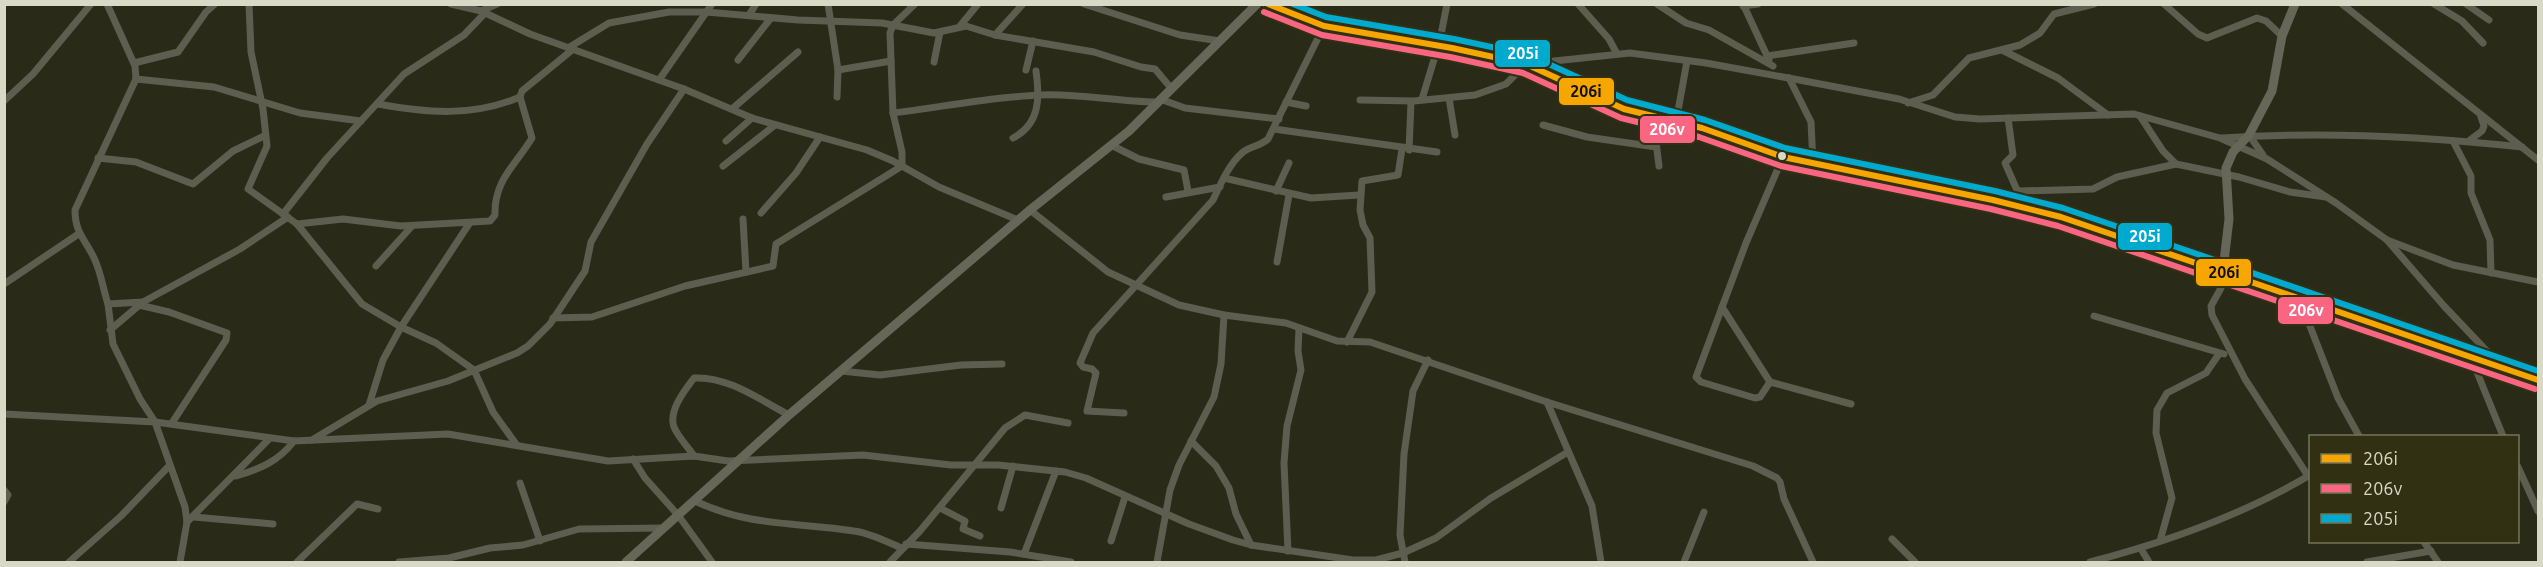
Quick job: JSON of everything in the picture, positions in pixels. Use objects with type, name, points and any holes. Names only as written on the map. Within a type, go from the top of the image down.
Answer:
[{"type":"street","points":[[4,101],[33,74],[92,4]]},
{"type":"street","points":[[107,4],[134,63],[136,79],[75,210],[77,235],[93,257],[108,304],[113,344],[140,399],[155,422],[190,519]]},
{"type":"street","points":[[134,63],[178,52],[206,12],[215,4]]},
{"type":"street","points":[[249,4],[251,52],[262,103],[264,136],[267,146],[248,189],[297,224],[362,304],[401,327],[436,343],[474,370],[493,412],[516,444]]},
{"type":"street","points":[[451,4],[483,9],[570,49],[684,88],[752,117],[867,150],[902,166],[948,192],[1018,220]]},
{"type":"street","points":[[110,330],[141,304],[240,249],[285,215],[361,121],[404,74],[464,35],[483,9],[497,4]]},
{"type":"street","points":[[659,80],[712,4]]},
{"type":"street","points":[[749,15],[756,4]]},
{"type":"street","points":[[828,4],[838,70],[837,97]]},
{"type":"street","points":[[902,166],[902,152],[893,112],[891,61],[893,25],[915,4]]},
{"type":"street","points":[[960,26],[978,4]]},
{"type":"street","points":[[995,34],[1023,4]]},
{"type":"street","points":[[1083,4],[1180,35],[1220,41]]},
{"type":"street","points":[[626,562],[789,415],[1030,210],[1113,146],[1257,4]]},
{"type":"street","points":[[1267,4],[1324,26],[1438,45],[1526,64],[1624,109],[1709,130],[1783,157],[2025,208],[2082,223],[2538,380]]},
{"type":"street","points":[[1422,99],[1428,72],[1445,25],[1447,4]]},
{"type":"street","points":[[1578,4],[1609,39],[1617,54]]},
{"type":"street","points":[[1657,4],[1686,23],[1709,30],[1773,66]]},
{"type":"street","points":[[1758,4],[1743,5],[1776,76]]},
{"type":"street","points":[[1908,103],[1933,95],[1969,58],[2020,45],[2033,38],[2054,14],[2094,4]]},
{"type":"street","points":[[2164,4],[2198,34],[2207,38],[2217,36],[2257,18],[2266,21],[2282,36]]},
{"type":"street","points":[[2090,562],[2141,549],[2230,515],[2309,476],[2230,353],[2211,310],[2221,288],[2229,219],[2226,174],[2230,158],[2249,135],[2272,91],[2282,36],[2295,4]]},
{"type":"street","points":[[2342,4],[2538,160]]},
{"type":"street","points":[[2434,4],[2462,21],[2483,43]]},
{"type":"street","points":[[2466,4],[2489,20]]},
{"type":"street","points":[[297,224],[343,219],[391,226],[412,226],[469,224],[493,219],[496,189],[532,138],[520,98],[522,91],[570,49],[609,23],[669,12],[706,12],[771,18],[831,20],[893,25],[926,32],[940,32],[960,26],[1094,52],[1141,67],[1155,69],[1171,88]]},
{"type":"street","points":[[738,60],[771,18]]},
{"type":"street","points":[[1124,413],[1088,412],[1096,373],[1092,369],[1083,367],[1080,363],[1093,333],[1213,200],[1224,178],[1242,153],[1266,142],[1324,26]]},
{"type":"street","points":[[934,62],[940,32]]},
{"type":"street","points":[[1026,69],[1033,41]]},
{"type":"street","points":[[1767,56],[1854,43]]},
{"type":"street","points":[[2002,50],[2033,63],[2075,87],[2108,115]]},
{"type":"street","points":[[732,109],[798,52]]},
{"type":"street","points":[[1360,100],[1411,102],[1422,99],[1449,98],[1501,86],[1526,64],[1617,54],[1687,61],[1789,78],[1908,103],[1955,117],[2140,116],[2220,138],[2267,159],[2329,198],[2387,240],[2440,261],[2538,282]]},
{"type":"street","points":[[838,70],[891,61]]},
{"type":"street","points":[[1676,122],[1687,61]]},
{"type":"street","points":[[1013,138],[1028,128],[1035,119],[1039,95],[1036,71]]},
{"type":"street","points":[[1789,78],[1811,122],[1814,163]]},
{"type":"street","points":[[136,79],[214,87],[300,113],[361,121]]},
{"type":"street","points":[[312,440],[369,405],[391,396],[448,381],[528,346],[550,324],[585,270],[591,242],[648,144],[684,88]]},
{"type":"street","points":[[893,112],[1039,95],[1073,95],[1126,102],[1158,101],[1200,110],[1278,119]]},
{"type":"street","points":[[378,104],[447,114],[502,106],[520,98]]},
{"type":"street","points":[[1449,98],[1455,135]]},
{"type":"street","points":[[1286,102],[1306,106]]},
{"type":"street","points":[[1347,342],[1372,292],[1370,237],[1363,225],[1359,195],[1364,179],[1398,175],[1405,149],[1411,102]]},
{"type":"street","points":[[2470,141],[2482,131],[2484,126],[2478,113]]},
{"type":"street","points":[[2140,116],[2163,151],[2176,164]]},
{"type":"street","points":[[726,141],[752,117]]},
{"type":"street","points":[[1653,118],[1659,166]]},
{"type":"street","points":[[2008,118],[2013,155],[2006,163],[2025,208]]},
{"type":"street","points":[[1543,124],[1587,137],[1656,147]]},
{"type":"street","points":[[723,166],[775,125]]},
{"type":"street","points":[[1274,129],[1437,152]]},
{"type":"street","points":[[2220,138],[2249,135],[2344,134],[2470,141],[2522,147]]},
{"type":"street","points":[[2249,135],[2267,159]]},
{"type":"street","points":[[98,158],[136,162],[193,184],[233,151],[264,136]]},
{"type":"street","points":[[761,213],[774,195],[796,173],[820,137]]},
{"type":"street","points":[[2453,141],[2470,176],[2471,193],[2490,240],[2491,273]]},
{"type":"street","points":[[1113,146],[1139,159],[1184,170],[1188,191]]},
{"type":"street","points":[[1770,382],[1765,392],[1755,398],[1701,382],[1695,377],[1783,157]]},
{"type":"street","points":[[1276,191],[1289,163]]},
{"type":"street","points":[[2019,191],[2093,189],[2117,177],[2176,164],[2226,174],[2290,192],[2329,198]]},
{"type":"street","points":[[553,318],[602,315],[685,286],[773,266],[776,244],[902,166]]},
{"type":"street","points":[[1224,178],[1289,195],[1311,198],[1359,195]]},
{"type":"street","points":[[1166,197],[1220,186]]},
{"type":"street","points":[[1277,262],[1289,195]]},
{"type":"street","points":[[1030,210],[1095,263],[1179,305],[1224,315],[1286,323],[1336,341],[1370,342],[1547,402],[1734,459],[1777,478],[1794,524],[1813,562]]},
{"type":"street","points":[[743,219],[746,272]]},
{"type":"street","points":[[369,405],[383,360],[401,327],[469,224]]},
{"type":"street","points":[[376,266],[412,226]]},
{"type":"street","points":[[4,284],[77,235]]},
{"type":"street","points":[[2387,240],[2418,278],[2501,366]]},
{"type":"street","points":[[2299,298],[2338,398],[2358,435]]},
{"type":"street","points":[[108,304],[141,304],[227,333],[226,340],[172,423]]},
{"type":"street","points":[[1722,307],[1770,382],[1851,404]]},
{"type":"street","points":[[1157,562],[1170,490],[1191,441],[1214,397],[1221,364],[1224,315]]},
{"type":"street","points":[[2094,316],[2155,332],[2219,354],[2230,353]]},
{"type":"street","points":[[1288,551],[1284,463],[1287,426],[1301,370],[1298,351],[1299,328]]},
{"type":"street","points":[[2160,541],[2171,504],[2171,492],[2157,441],[2156,416],[2162,399],[2169,390],[2206,373],[2219,354]]},
{"type":"street","points":[[2470,356],[2503,435]]},
{"type":"street","points":[[1405,562],[1400,535],[1401,488],[1408,422],[1413,391],[1428,360]]},
{"type":"street","points":[[841,371],[880,375],[961,365],[1002,364]]},
{"type":"street","points":[[694,456],[673,422],[683,394],[694,378],[703,377],[733,387],[789,415]]},
{"type":"street","points":[[1547,402],[1593,506],[1601,562]]},
{"type":"street","points":[[4,414],[172,423],[294,441],[448,434],[516,444],[597,460],[694,456],[721,461],[863,455],[972,466],[1013,466],[1056,471],[1086,478],[1125,497],[1155,507],[1166,514],[1251,545],[1321,559],[1376,560],[1402,553],[1436,537],[1491,498],[1568,452]]},
{"type":"street","points":[[890,562],[940,508],[1005,428],[1022,415],[1068,423]]},
{"type":"street","points":[[180,562],[190,519],[269,439]]},
{"type":"street","points":[[234,477],[267,467],[277,461],[294,441]]},
{"type":"street","points":[[1191,441],[1215,466],[1225,482],[1236,514],[1251,545]]},
{"type":"street","points":[[633,459],[645,478],[678,515],[712,562]]},
{"type":"street","points":[[69,562],[112,526],[170,466]]},
{"type":"street","points":[[1001,508],[1013,466]]},
{"type":"street","points":[[1024,554],[1056,471]]},
{"type":"street","points":[[2519,471],[2538,511]]},
{"type":"street","points":[[520,483],[540,541]]},
{"type":"street","points":[[4,490],[8,495],[4,502]]},
{"type":"street","points":[[1111,541],[1125,497]]},
{"type":"street","points":[[695,501],[714,510],[744,518],[783,525],[856,531],[904,546],[1048,556],[1071,562]]},
{"type":"street","points":[[297,562],[357,504],[378,509]]},
{"type":"street","points":[[940,508],[962,518],[965,521],[963,529],[980,536]]},
{"type":"street","points":[[1684,562],[1704,512]]},
{"type":"street","points":[[190,519],[273,524]]},
{"type":"street","points":[[399,562],[449,558],[490,548],[523,545],[579,529],[664,528]]},
{"type":"street","points":[[1892,539],[1916,562]]},
{"type":"street","points":[[2425,543],[2438,562]]},
{"type":"street","points":[[2141,549],[2149,562]]},
{"type":"street","points":[[2367,562],[2431,551]]},
{"type":"transit line","name":"206i","points":[[1268,4],[1324,26],[1452,48],[1526,64],[1624,109],[1702,128],[1783,157],[1993,200],[2061,217],[2538,380]]},
{"type":"transit line","name":"205i","points":[[1293,4],[1326,17],[1454,39],[1529,55],[1627,100],[1705,120],[1785,148],[1995,191],[2063,208],[2538,371]]},
{"type":"transit line","name":"206v","points":[[1264,12],[1322,35],[1450,57],[1523,73],[1621,118],[1699,137],[1781,166],[1991,209],[2058,226],[2535,389]]}]
